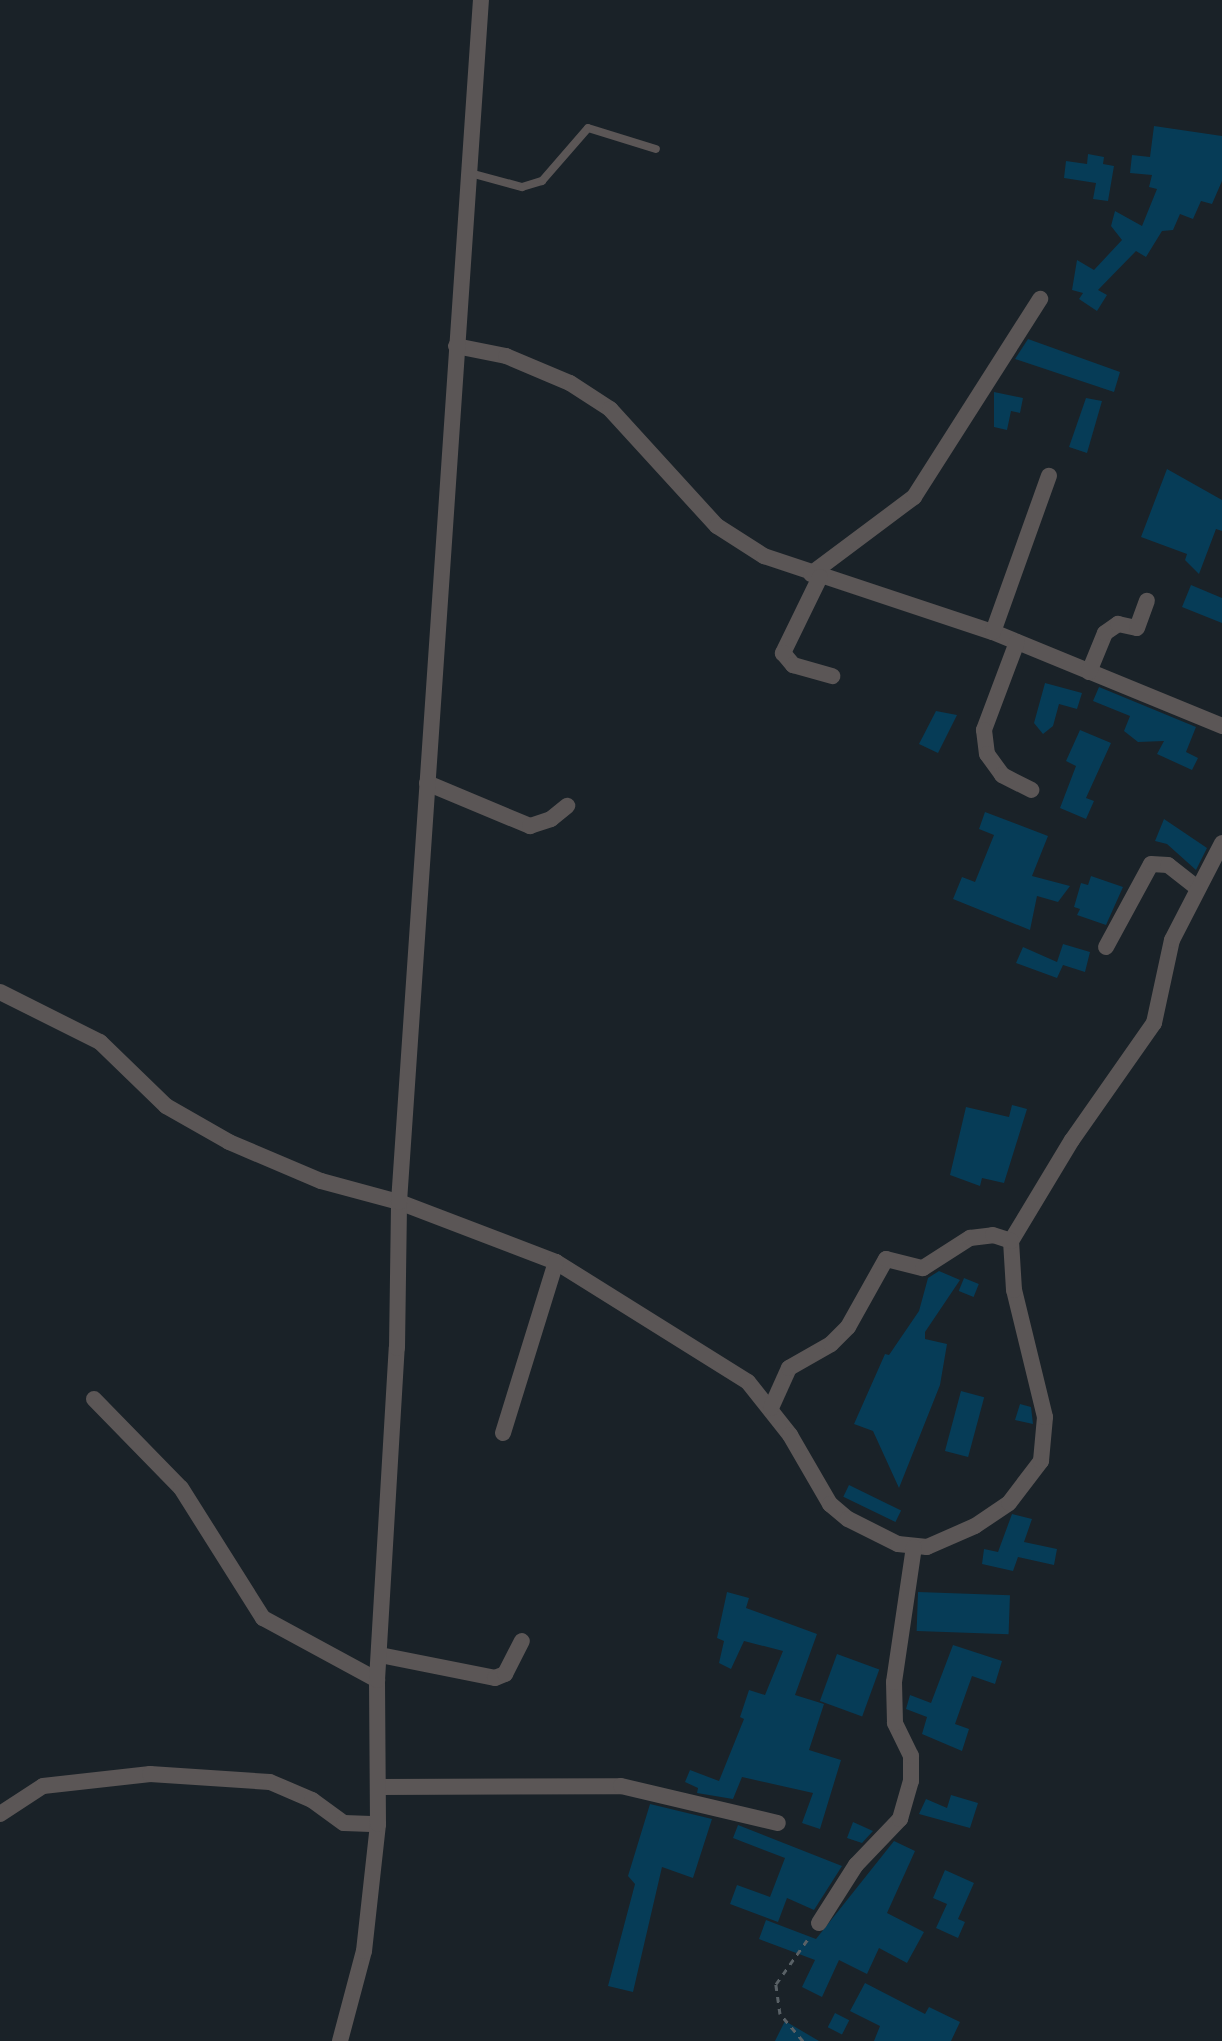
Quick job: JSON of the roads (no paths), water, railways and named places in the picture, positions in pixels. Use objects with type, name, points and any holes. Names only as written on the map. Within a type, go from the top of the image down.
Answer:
[{"type":"street","points":[[340,2041],[364,1951],[378,1824],[377,1680],[399,1202],[481,0]]},
{"type":"street","points":[[832,676],[793,665],[783,653],[816,575],[914,497],[1040,299]]},
{"type":"street","points":[[456,346],[506,356],[597,400],[717,526],[764,556],[993,632],[1222,726]]},
{"type":"street","points":[[993,632],[1049,476]]},
{"type":"street","points":[[1089,672],[1105,633],[1118,624],[1137,628],[1147,601]]},
{"type":"street","points":[[1017,642],[984,730],[987,754],[1002,775],[1031,790]]},
{"type":"street","points":[[427,783],[530,826],[551,819],[567,806]]},
{"type":"street","points":[[0,992],[100,1042],[166,1106],[229,1142],[321,1181],[399,1202],[556,1262],[748,1382],[771,1408],[830,1504],[878,1536],[914,1547],[927,1547],[975,1526],[1020,1493],[1041,1461],[1045,1417],[1014,1290],[1011,1241],[1072,1140],[1154,1023],[1169,950],[1195,886],[1222,843]]},
{"type":"street","points":[[1106,947],[1151,864],[1168,865],[1195,886]]},
{"type":"street","points":[[771,1408],[789,1368],[831,1344],[848,1327],[886,1259],[923,1268],[970,1238],[993,1235],[1011,1241]]},
{"type":"street","points":[[503,1433],[556,1262]]},
{"type":"street","points":[[94,1399],[181,1488],[263,1618],[377,1680]]},
{"type":"street","points":[[819,1923],[856,1865],[900,1819],[911,1781],[911,1756],[895,1723],[894,1682],[914,1547]]},
{"type":"street","points":[[380,1655],[495,1678],[505,1674],[522,1641]]},
{"type":"street","points":[[0,1814],[43,1786],[150,1774],[270,1782],[302,1794],[344,1823],[378,1824]]},
{"type":"street","points":[[378,1787],[621,1786],[778,1823]]},
{"type":"lane","points":[[470,173],[522,187],[542,181],[588,128],[656,149]]}]
